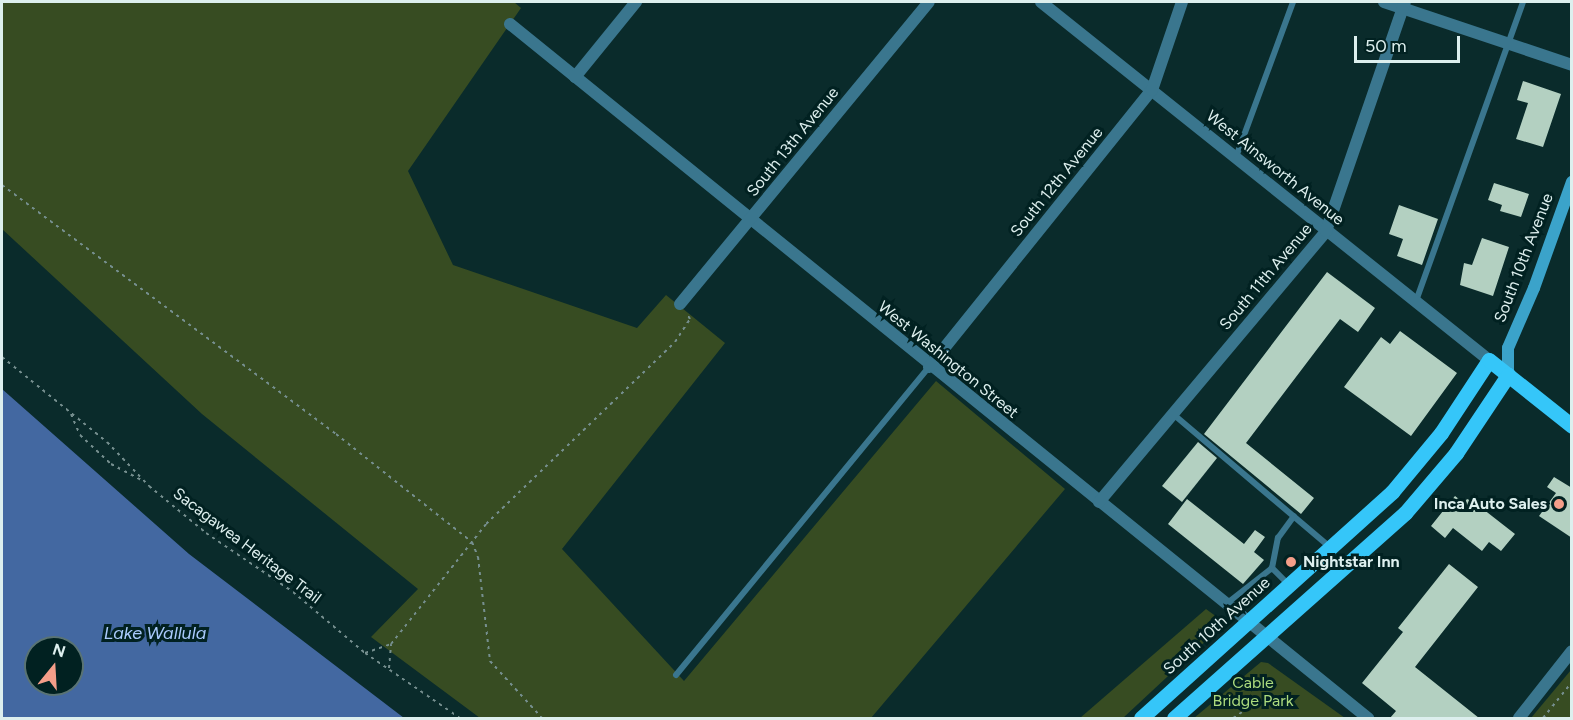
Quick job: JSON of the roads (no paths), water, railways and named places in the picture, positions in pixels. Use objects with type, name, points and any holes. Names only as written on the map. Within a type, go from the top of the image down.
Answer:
[{"type":"main road","name":"South 10th Avenue","points":[[1508,375],[1508,348],[1543,267],[1572,182]]},
{"type":"main road","name":"South 10th Avenue","points":[[1141,718],[1332,548],[1409,474],[1451,419],[1489,360],[1508,348]]},
{"type":"main road","points":[[1489,360],[1572,426]]},
{"type":"main road","points":[[1174,718],[1386,531],[1422,494],[1471,432],[1508,375]]},
{"type":"street","points":[[575,77],[636,2]]},
{"type":"street","name":"South 13th Avenue","points":[[681,304],[929,2]]},
{"type":"street","name":"West Ainsworth Avenue","points":[[1041,2],[1489,360]]},
{"type":"street","name":"South 12th Avenue","points":[[929,367],[1152,90],[1182,2]]},
{"type":"street","points":[[1384,2],[1404,5],[1572,65]]},
{"type":"street","name":"South 11th Avenue","points":[[1100,502],[1326,231],[1404,5]]},
{"type":"street","name":"West Washington Street","points":[[510,24],[929,367],[1368,718]]},
{"type":"street","points":[[1519,718],[1572,651]]},
{"type":"lane","points":[[1236,157],[1293,2]]},
{"type":"lane","points":[[1416,301],[1510,44],[1523,2]]},
{"type":"lane","points":[[676,675],[929,367]]},
{"type":"lane","points":[[1173,414],[1332,548]]},
{"type":"lane","points":[[1226,604],[1272,568],[1278,538],[1294,516]]},
{"type":"lane","points":[[1272,568],[1289,586]]},
{"type":"water","name":"Lake Wallula","points":[[2,389],[189,554],[404,718],[2,718]]},
{"type":"place","name":"Inca Auto Sales","points":[[1559,504]]},
{"type":"place","name":"Nightstar Inn","points":[[1291,562]]},
{"type":"park label","name":"Cable Bridge Park","points":[[1253,692]]}]
